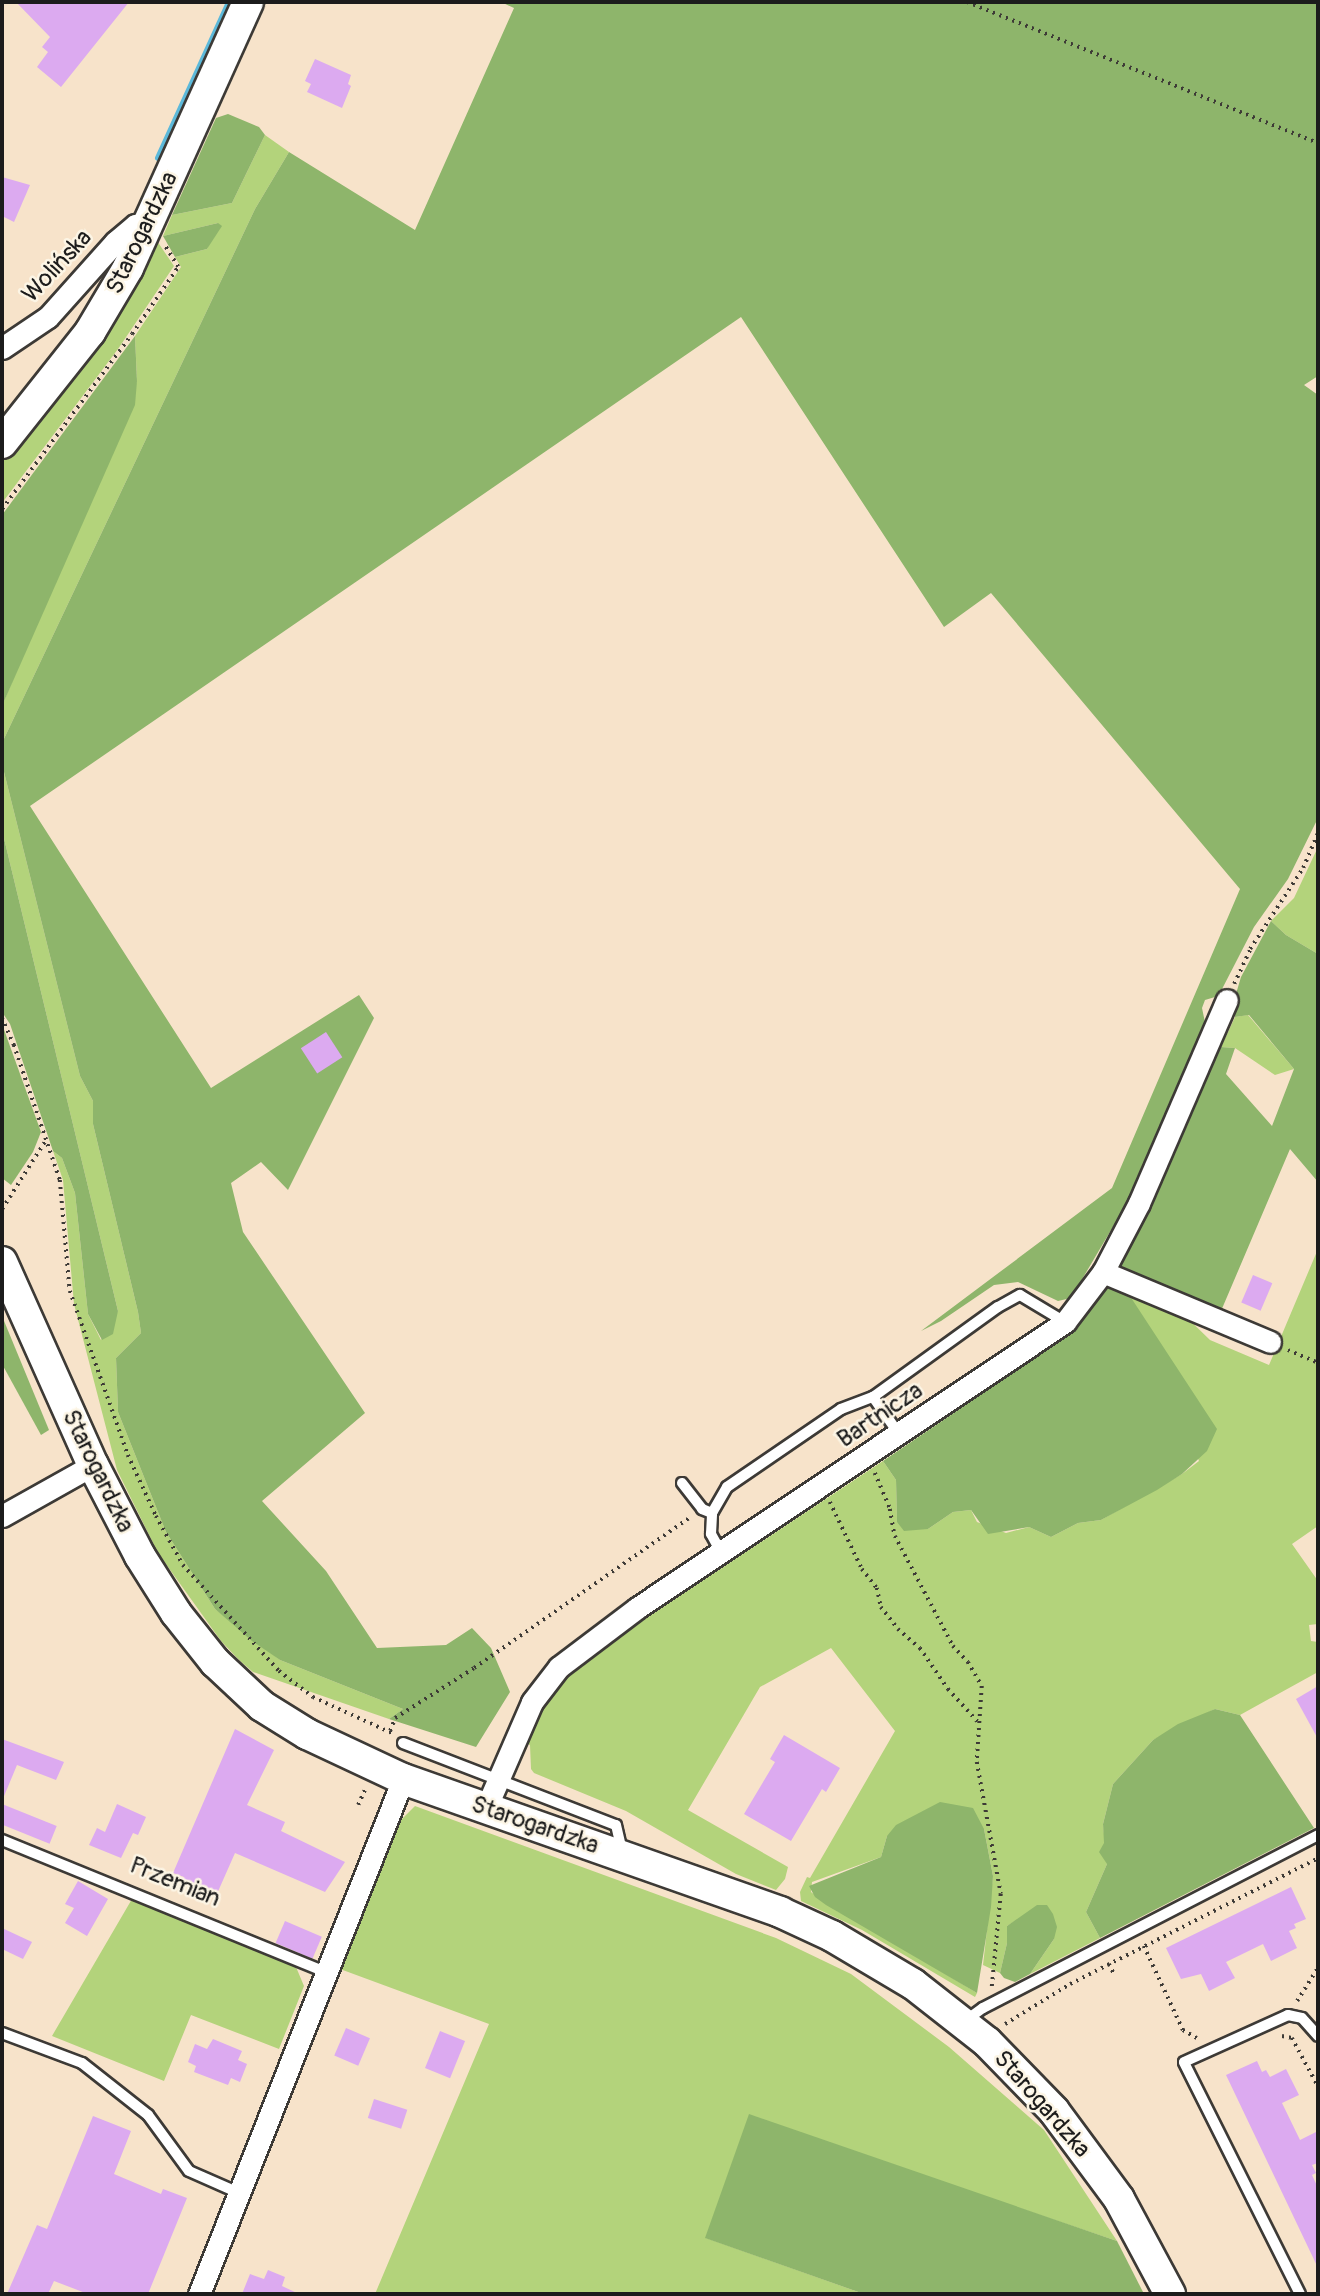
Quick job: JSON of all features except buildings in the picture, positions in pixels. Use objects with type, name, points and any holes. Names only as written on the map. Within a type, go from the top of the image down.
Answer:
[{"type":"main road","name":"Starogardzka","points":[[2,443],[90,332],[128,268],[248,2]]},
{"type":"main road","name":"Starogardzka","points":[[2,1262],[93,1465],[140,1556],[177,1612],[215,1661],[262,1706],[296,1727],[403,1780],[623,1854],[780,1912],[832,1936],[914,1984],[964,2021],[1023,2076],[1078,2140],[1119,2199],[1170,2294]]},
{"type":"street","name":"Wolińska","points":[[2,348],[48,317],[115,242],[135,225],[150,222]]},
{"type":"street","name":"Bartnicza","points":[[486,1808],[532,1702],[559,1667],[637,1608],[1065,1322],[1103,1272],[1139,1203],[1227,1000]]},
{"type":"street","points":[[1103,1272],[1270,1342]]},
{"type":"street","points":[[2,1516],[93,1465]]},
{"type":"street","points":[[199,2294],[403,1780]]},
{"type":"lane","points":[[707,1511],[727,1487],[841,1409],[873,1397],[998,1307],[1020,1295],[1065,1322]]},
{"type":"lane","points":[[873,1397],[899,1434]]},
{"type":"lane","points":[[682,1483],[707,1511],[711,1534],[721,1552]]},
{"type":"lane","points":[[403,1743],[616,1825],[623,1854]]},
{"type":"lane","points":[[964,2021],[1318,1835]]},
{"type":"lane","name":"Przemian","points":[[2,1840],[328,1973]]},
{"type":"lane","points":[[1300,2294],[1184,2062],[1288,2015],[1302,2018],[1318,2036]]},
{"type":"lane","points":[[2,2033],[82,2063],[148,2115],[189,2171],[239,2193]]},
{"type":"path","points":[[967,2],[1318,143]]},
{"type":"path","points":[[1238,973],[1250,949],[1303,868],[1318,833]]},
{"type":"path","points":[[2,1018],[14,1045],[60,1180],[70,1291],[128,1455],[156,1516],[183,1565],[279,1671],[313,1697],[390,1730],[395,1718],[707,1511]]},
{"type":"path","points":[[2,1209],[46,1140]]},
{"type":"path","points":[[1270,1342],[1318,1363]]},
{"type":"path","points":[[868,1455],[890,1509],[895,1536],[953,1646],[968,1662],[982,1686],[977,1762],[1000,1894],[990,2006]]},
{"type":"path","points":[[822,1485],[843,1533],[877,1588],[881,1607],[898,1629],[919,1648],[948,1689],[979,1724]]},
{"type":"path","points":[[358,1805],[364,1791]]},
{"type":"path","points":[[1002,2026],[1109,1964],[1318,1858]]},
{"type":"path","points":[[1144,1946],[1183,2030],[1191,2036],[1205,2039]]},
{"type":"path","points":[[1109,1964],[1114,1974]]},
{"type":"path","points":[[1287,2004],[1295,2004],[1318,1967]]},
{"type":"path","points":[[1276,2035],[1292,2038],[1318,2086]]},
{"type":"green space","points":[[501,2],[1318,2],[1318,376],[1304,385],[1318,395],[1318,818],[1288,879],[1254,927],[1221,991],[1215,997],[1205,1000],[1202,1008],[1206,1027],[1127,1211],[1114,1225],[1071,1298],[1058,1301],[1018,1282],[994,1285],[941,1321],[921,1331],[1112,1188],[1240,889],[991,593],[944,627],[741,317],[30,806],[211,1088],[359,995],[374,1018],[288,1190],[261,1162],[231,1183],[243,1232],[365,1413],[262,1501],[326,1571],[377,1648],[446,1645],[472,1628],[491,1648],[510,1692],[476,1747],[389,1719],[403,1709],[280,1660],[252,1641],[215,1609],[166,1532],[118,1412],[116,1358],[141,1333],[138,1312],[93,1124],[93,1101],[80,1076],[2,764],[2,743],[255,209],[289,152],[415,230],[514,8]]},
{"type":"green space","points":[[228,114],[259,127],[265,135],[232,203],[172,215],[216,118]]},
{"type":"green space","points":[[265,135],[289,152],[255,209],[2,743],[2,706],[137,381],[135,336],[181,267],[175,257],[207,249],[218,223],[163,236],[172,215],[232,203]]},
{"type":"green space","points":[[218,223],[222,226],[207,249],[175,257],[163,236]]},
{"type":"green space","points":[[155,238],[174,266],[118,349],[2,503],[2,461],[68,383],[121,309]]},
{"type":"green space","points":[[135,336],[135,405],[2,706],[2,515]]},
{"type":"green space","points":[[2,764],[80,1076],[93,1101],[93,1124],[138,1312],[141,1333],[116,1358],[118,1412],[166,1532],[215,1609],[280,1660],[403,1709],[389,1719],[253,1672],[239,1660],[221,1641],[158,1553],[117,1470],[74,1304],[63,1180],[53,1151],[62,1158],[75,1193],[88,1314],[101,1340],[118,1311],[2,830]]},
{"type":"green space","points":[[2,830],[118,1311],[113,1334],[102,1340],[88,1314],[75,1193],[62,1158],[53,1151],[10,1024],[2,1012]]},
{"type":"green space","points":[[1318,847],[1318,954],[1286,935],[1271,921],[1294,898]]},
{"type":"green space","points":[[1271,921],[1286,935],[1318,954],[1318,1182],[1290,1149],[1221,1311],[1116,1266],[1178,1124],[1190,1112],[1221,1047],[1235,1048],[1226,1074],[1272,1126],[1294,1069],[1249,1015],[1235,1017],[1233,1004],[1241,977]]},
{"type":"green space","points":[[1248,1015],[1294,1069],[1275,1075],[1235,1048],[1221,1047],[1235,1017]]},
{"type":"green space","points":[[2,1024],[41,1132],[33,1152],[11,1185],[2,1178]]},
{"type":"green space","points":[[1318,1249],[1318,1526],[1292,1544],[1318,1581],[1318,1624],[1309,1625],[1311,1641],[1318,1642],[1318,1672],[1240,1715],[1215,1709],[1153,1740],[1113,1784],[1103,1824],[1107,1864],[1086,1912],[1100,1938],[1030,1974],[1054,1939],[1015,1921],[1007,1926],[1007,1943],[1000,1973],[983,1965],[993,1876],[984,1829],[887,1836],[881,1857],[812,1882],[811,1892],[837,1911],[977,1993],[975,1997],[862,1930],[801,1901],[800,1892],[807,1877],[810,1878],[895,1731],[831,1648],[760,1687],[688,1810],[788,1867],[785,1879],[776,1890],[736,1874],[626,1811],[534,1773],[531,1769],[530,1745],[526,1743],[536,1718],[558,1683],[585,1659],[883,1461],[896,1480],[897,1522],[928,1529],[953,1512],[971,1510],[977,1522],[1006,1533],[1029,1527],[1051,1537],[1078,1523],[1101,1520],[1182,1474],[1199,1461],[1126,1290],[1177,1308],[1210,1340],[1269,1365]]},
{"type":"green space","points":[[1108,1283],[1126,1290],[1217,1429],[1207,1451],[1182,1474],[1157,1490],[1101,1520],[1078,1523],[1051,1537],[1029,1527],[988,1534],[971,1510],[953,1512],[928,1529],[904,1531],[897,1522],[896,1480],[883,1461],[1029,1362],[1065,1334]]},
{"type":"green space","points":[[2,1316],[49,1430],[41,1435],[2,1364]]},
{"type":"green space","points":[[1215,1709],[1240,1715],[1314,1828],[1100,1938],[1086,1912],[1107,1864],[1099,1852],[1104,1843],[1103,1824],[1113,1784],[1153,1740],[1178,1724]]},
{"type":"green space","points":[[940,1802],[973,1808],[984,1829],[993,1876],[991,1907],[977,1993],[826,1905],[815,1897],[809,1886],[881,1857],[887,1836],[896,1825]]},
{"type":"green space","points":[[415,1806],[776,1938],[851,1974],[949,2047],[1044,2130],[1117,2241],[1019,2208],[706,2238],[864,2294],[375,2294],[489,2024],[340,1969],[392,1829]]},
{"type":"green space","points":[[132,1899],[296,1967],[304,1986],[279,2049],[191,2015],[164,2081],[52,2036]]},
{"type":"green space","points":[[1037,1905],[1047,1905],[1053,1914],[1057,1927],[1054,1939],[1030,1974],[1015,1982],[1004,1978],[1000,1973],[1007,1943],[1007,1926]]},
{"type":"green space","points":[[749,2114],[1117,2241],[1144,2294],[864,2294],[705,2238]]},
{"type":"waterway","points":[[158,158],[229,2]]}]
